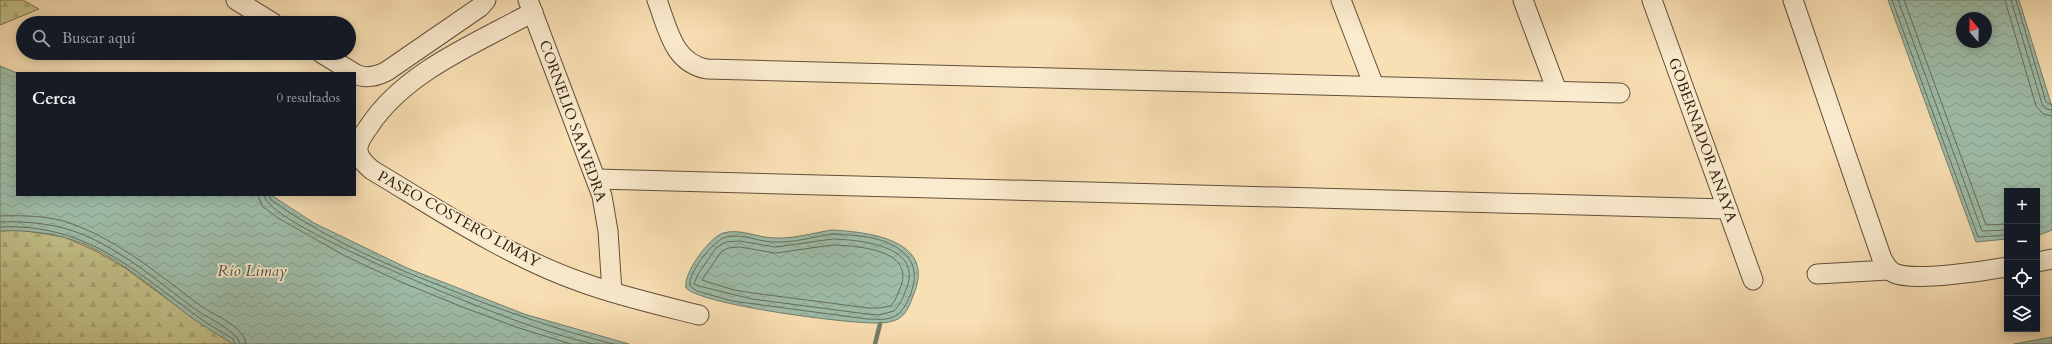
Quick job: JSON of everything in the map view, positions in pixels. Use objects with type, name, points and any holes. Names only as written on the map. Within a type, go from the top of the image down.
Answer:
[{"type":"street","points":[[236,0],[262,16]]},
{"type":"street","points":[[356,74],[365,77],[380,75],[480,7],[486,0]]},
{"type":"street","points":[[657,0],[673,42],[682,58],[697,68],[707,70],[1620,93]]},
{"type":"street","points":[[1341,0],[1374,86]]},
{"type":"street","points":[[1522,0],[1557,91]]},
{"type":"street","name":"GOBERNADOR ANAYA","points":[[1652,0],[1753,280]]},
{"type":"street","points":[[1794,0],[1882,259],[1889,270]]},
{"type":"street","name":"CORNELIO SAAVEDRA","points":[[530,6],[597,179],[606,212],[612,292]]},
{"type":"street","name":"PASEO COSTERO LIMAY","points":[[530,6],[432,67],[403,87],[378,112],[360,138],[357,149],[358,155],[372,170],[487,238],[550,269],[580,282],[612,292],[699,315]]},
{"type":"street","points":[[333,60],[352,72]]},
{"type":"street","points":[[597,179],[1727,209]]},
{"type":"street","points":[[2040,261],[2052,259]]},
{"type":"street","points":[[1817,274],[1889,270],[1901,275],[1932,275],[1967,273],[2004,267]]},
{"type":"green space","points":[[0,0],[23,0],[39,9],[22,16],[16,16],[16,18],[0,25]]},
{"type":"green space","points":[[20,230],[64,237],[96,251],[125,268],[193,318],[233,344],[0,344],[0,231]]},
{"type":"water","points":[[1888,0],[2019,0],[2052,107],[2052,230],[2040,235],[2040,188],[2004,188],[2004,239],[1976,242]]},
{"type":"water","name":"Río Limay","points":[[0,66],[16,73],[16,196],[273,196],[314,223],[407,268],[524,314],[629,344],[233,344],[192,318],[131,271],[98,251],[81,243],[55,235],[32,232],[0,231]]},
{"type":"water","points":[[832,230],[879,236],[906,249],[915,260],[918,274],[915,291],[909,306],[901,317],[891,322],[878,323],[809,317],[719,301],[686,288],[686,282],[689,274],[698,257],[717,236],[723,233],[743,232],[768,238],[782,238],[796,237]]},
{"type":"water","points":[[2052,337],[2052,344],[2014,344]]},
{"type":"waterway","points":[[875,344],[880,324]]}]
